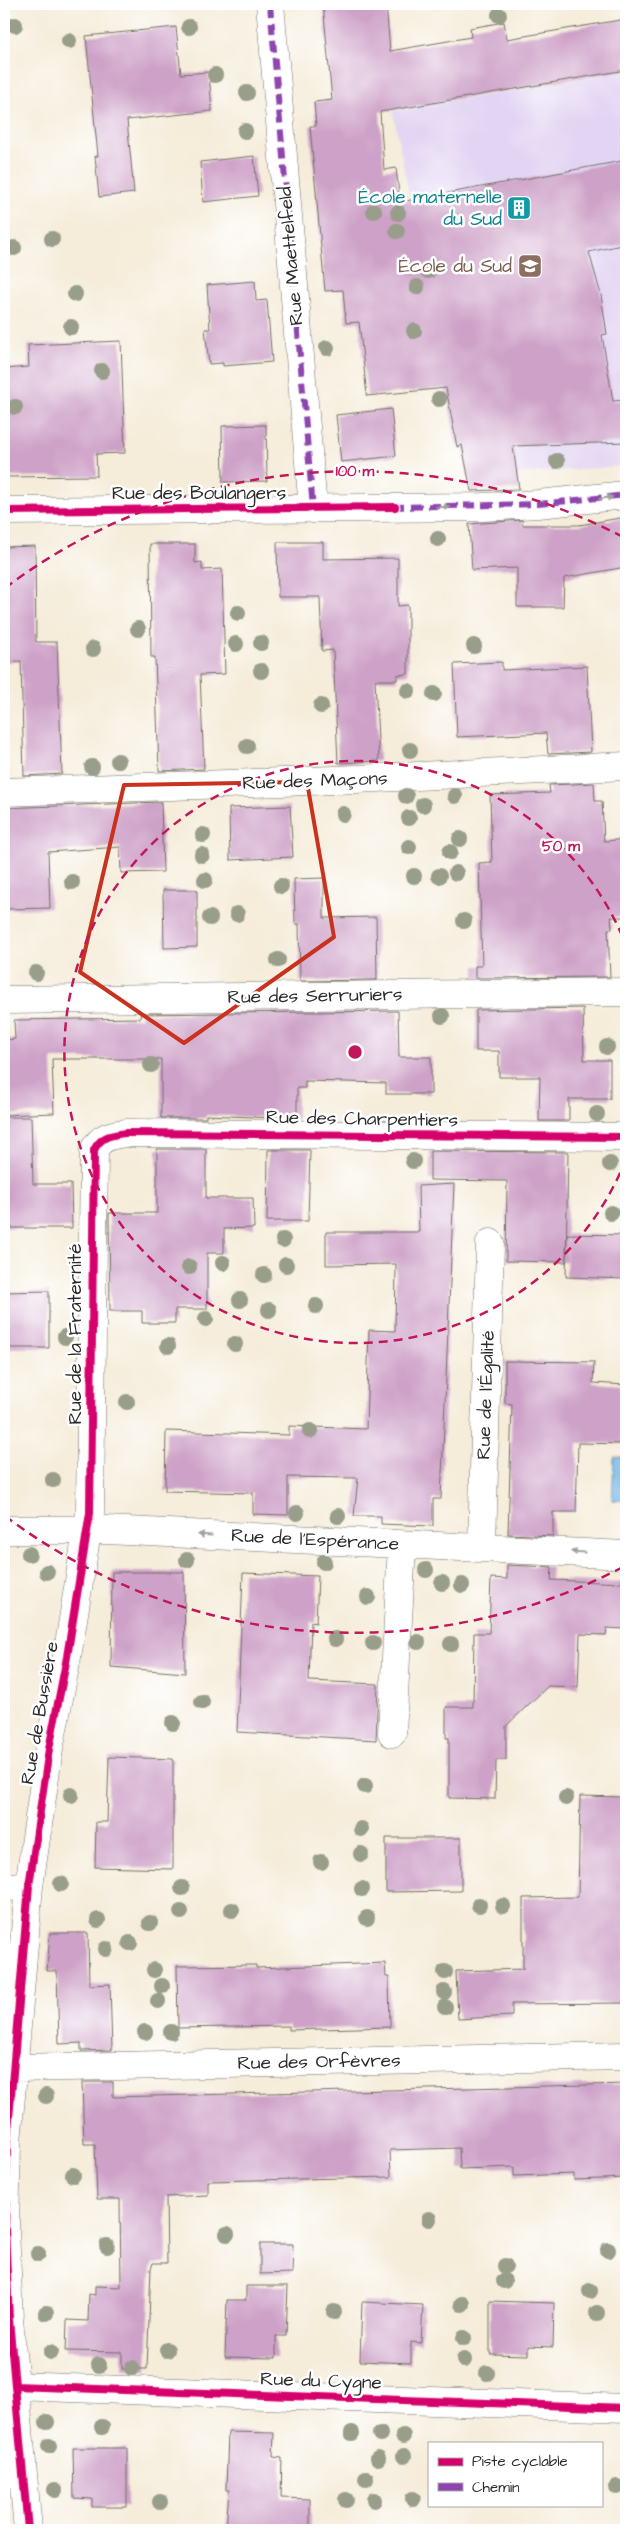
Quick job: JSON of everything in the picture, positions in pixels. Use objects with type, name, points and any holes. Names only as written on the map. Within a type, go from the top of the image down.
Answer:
[{"type":"street","name":"Rue Maettelfeld","points":[[270,4],[312,509]]},
{"type":"street","name":"Rue des Boulangers","points":[[4,511],[312,509],[538,504],[626,495]]},
{"type":"street","name":"Rue des Maçons","points":[[4,792],[345,780],[626,766]]},
{"type":"street","name":"Rue des Serruriers","points":[[4,1000],[626,992]]},
{"type":"street","name":"Rue des Charpentiers","points":[[99,1140],[126,1133],[626,1137]]},
{"type":"street","name":"Rue de la Fraternité","points":[[88,1530],[93,1164],[94,1150],[99,1140]]},
{"type":"street","name":"Rue de l'Égalité","points":[[482,1547],[490,1243]]},
{"type":"street","name":"Rue de l'Espérance","points":[[4,1530],[88,1530],[626,1555]]},
{"type":"street","name":"Rue de Bussière","points":[[28,2530],[15,2386],[6,2319],[5,2192],[12,2068],[16,1887],[49,1749],[67,1657],[88,1530]]},
{"type":"street","points":[[392,1733],[402,1545]]},
{"type":"street","name":"Rue des Orfèvres","points":[[12,2068],[626,2056]]},
{"type":"street","name":"Rue du Cygne","points":[[15,2386],[626,2408]]},
{"type":"highlighted area","points":[[307,782],[334,937],[184,1043],[80,972],[124,785]]},
{"type":"shaded area","name":"École du Sud","points":[[626,71],[626,466],[516,474],[468,474],[462,446],[457,447],[393,111]]},
{"type":"water","points":[[614,1457],[626,1457],[626,1501],[612,1500]]},
{"type":"building","points":[[323,4],[386,4],[390,51],[471,37],[470,28],[504,22],[507,39],[626,19],[626,70],[380,112],[384,170],[396,168],[400,202],[622,161],[626,182],[626,244],[589,252],[601,295],[607,334],[602,335],[613,401],[626,400],[626,442],[513,446],[519,489],[471,491],[462,445],[457,447],[446,388],[367,396],[359,322],[346,323],[343,290],[325,291],[310,126],[316,126],[314,102],[332,100]]},
{"type":"building","points":[[176,27],[181,74],[209,72],[212,111],[127,120],[134,193],[99,197],[95,156],[98,156],[86,36]]},
{"type":"building","points":[[254,156],[258,196],[203,202],[200,162]]},
{"type":"building","points":[[255,281],[256,301],[267,300],[272,362],[223,366],[223,363],[209,364],[205,329],[210,329],[207,285]]},
{"type":"building","points":[[121,341],[125,453],[96,454],[97,476],[4,477],[4,369],[29,367],[28,345]]},
{"type":"building","points":[[391,409],[396,456],[341,462],[336,415]]},
{"type":"building","points":[[266,425],[267,481],[223,482],[222,426]]},
{"type":"building","points":[[626,517],[626,567],[564,578],[563,607],[517,607],[517,568],[472,570],[469,524],[522,520],[523,525],[579,525]]},
{"type":"building","points":[[277,542],[323,542],[323,559],[398,558],[398,606],[408,605],[408,674],[397,675],[397,680],[375,680],[379,761],[338,763],[333,650],[322,651],[320,597],[278,597]]},
{"type":"building","points":[[150,544],[195,544],[195,563],[202,562],[202,570],[222,569],[225,674],[200,675],[204,769],[159,771],[155,657],[151,657]]},
{"type":"building","points":[[35,546],[36,642],[57,642],[62,774],[24,776],[21,661],[4,662],[4,547]]},
{"type":"building","points":[[502,662],[502,670],[587,666],[591,752],[548,754],[546,733],[457,737],[454,664]]},
{"type":"building","points":[[594,783],[595,801],[602,801],[604,841],[626,839],[626,917],[611,917],[612,929],[608,929],[610,977],[475,978],[475,966],[482,966],[479,863],[492,862],[490,795],[550,793],[549,785]]},
{"type":"building","points":[[161,802],[163,872],[121,873],[120,847],[48,852],[50,908],[7,909],[4,808]]},
{"type":"building","points":[[290,806],[293,857],[230,860],[229,808]]},
{"type":"building","points":[[324,878],[324,918],[376,917],[377,980],[300,981],[299,924],[295,924],[294,879]]},
{"type":"building","points":[[163,890],[197,890],[197,947],[164,948]]},
{"type":"building","points":[[583,1008],[584,1060],[610,1060],[610,1099],[569,1099],[569,1121],[539,1121],[540,1077],[499,1077],[499,1051],[476,1051],[476,1010]]},
{"type":"building","points":[[398,1011],[399,1057],[431,1057],[431,1094],[386,1094],[386,1083],[305,1081],[305,1088],[297,1088],[297,1119],[206,1115],[206,1118],[161,1118],[161,1059],[52,1059],[54,1113],[4,1115],[4,1084],[6,1084],[4,1040],[15,1039],[14,1020],[141,1018],[140,1014]]},
{"type":"building","points":[[4,1117],[31,1117],[33,1184],[71,1184],[72,1228],[4,1228]]},
{"type":"building","points":[[157,1149],[206,1149],[206,1198],[253,1198],[254,1228],[224,1229],[224,1253],[207,1253],[207,1309],[175,1309],[175,1323],[142,1323],[142,1311],[110,1311],[109,1213],[157,1213]]},
{"type":"building","points":[[268,1150],[310,1150],[308,1221],[267,1221]]},
{"type":"building","points":[[430,1151],[568,1152],[566,1262],[506,1261],[507,1181],[430,1180]]},
{"type":"building","points":[[454,1184],[441,1499],[433,1499],[433,1526],[381,1524],[381,1516],[354,1516],[358,1478],[288,1477],[288,1515],[253,1514],[253,1493],[165,1491],[166,1431],[289,1435],[289,1426],[366,1429],[369,1330],[395,1331],[396,1264],[326,1265],[326,1232],[419,1232],[418,1186]]},
{"type":"building","points":[[567,1234],[626,1235],[626,1279],[566,1277]]},
{"type":"building","points":[[49,1291],[49,1348],[4,1348],[4,1292]]},
{"type":"building","points":[[505,1361],[594,1362],[593,1383],[626,1385],[626,1444],[578,1443],[576,1512],[553,1512],[553,1536],[508,1534],[512,1404],[505,1403]]},
{"type":"building","points":[[507,1565],[552,1567],[551,1580],[626,1583],[626,1629],[607,1628],[606,1635],[580,1634],[578,1687],[548,1686],[506,1726],[506,1760],[496,1760],[495,1799],[449,1798],[449,1738],[446,1738],[446,1707],[473,1707],[474,1633],[489,1633],[491,1578],[507,1579]]},
{"type":"building","points":[[112,1572],[184,1572],[185,1673],[111,1667]]},
{"type":"building","points":[[243,1573],[318,1576],[316,1623],[311,1622],[309,1681],[378,1684],[376,1740],[237,1732]]},
{"type":"building","points":[[109,1757],[173,1759],[173,1869],[95,1867],[96,1822],[107,1822]]},
{"type":"building","points":[[580,1796],[626,1797],[626,2003],[512,2004],[512,2016],[458,2019],[456,1971],[523,1969],[523,1898],[578,1897]]},
{"type":"building","points":[[386,1838],[461,1838],[461,1891],[386,1892]]},
{"type":"building","points":[[50,1933],[88,1933],[89,1985],[110,1984],[112,2050],[81,2051],[81,2043],[59,2044],[57,1971],[47,1971]]},
{"type":"building","points":[[385,1963],[386,1977],[389,1977],[390,2027],[289,2030],[289,2026],[178,2028],[177,1966],[256,1965],[256,1968]]},
{"type":"building","points":[[82,2082],[113,2082],[113,2097],[626,2084],[626,2178],[574,2180],[574,2174],[514,2176],[514,2167],[460,2169],[459,2148],[390,2150],[391,2177],[208,2181],[208,2195],[166,2197],[167,2263],[153,2263],[151,2269],[147,2369],[122,2369],[122,2352],[66,2351],[67,2320],[88,2321],[89,2294],[95,2295],[95,2286],[121,2287],[120,2199],[97,2199],[95,2144],[84,2144]]},
{"type":"building","points":[[260,2244],[293,2244],[292,2273],[260,2274]]},
{"type":"building","points":[[246,2286],[288,2286],[286,2336],[276,2336],[276,2358],[225,2357],[227,2300],[246,2300]]},
{"type":"building","points":[[490,2301],[554,2303],[553,2347],[528,2346],[528,2355],[490,2354]]},
{"type":"building","points":[[362,2302],[423,2305],[421,2343],[411,2342],[411,2363],[360,2361]]},
{"type":"building","points":[[228,2432],[274,2433],[273,2457],[282,2458],[281,2498],[310,2499],[310,2530],[226,2530],[229,2490],[226,2490]]},
{"type":"building","points":[[73,2448],[127,2448],[127,2507],[92,2507],[92,2499],[74,2498]]},
{"type":"marked path","points":[[270,4],[314,509]]},
{"type":"marked path","points":[[392,507],[538,504],[626,495]]},
{"type":"cycle path","points":[[4,511],[395,507]]},
{"type":"cycle path","points":[[28,2530],[9,2319],[5,2229],[7,2142],[29,1886],[49,1749],[67,1657],[90,1513],[94,1150],[103,1139],[126,1133],[626,1137]]},
{"type":"cycle path","points":[[15,2386],[626,2408]]},
{"type":"place","name":"École maternelle du Sud","points":[[519,208]]},
{"type":"place","name":"École du Sud","points":[[530,266]]}]
